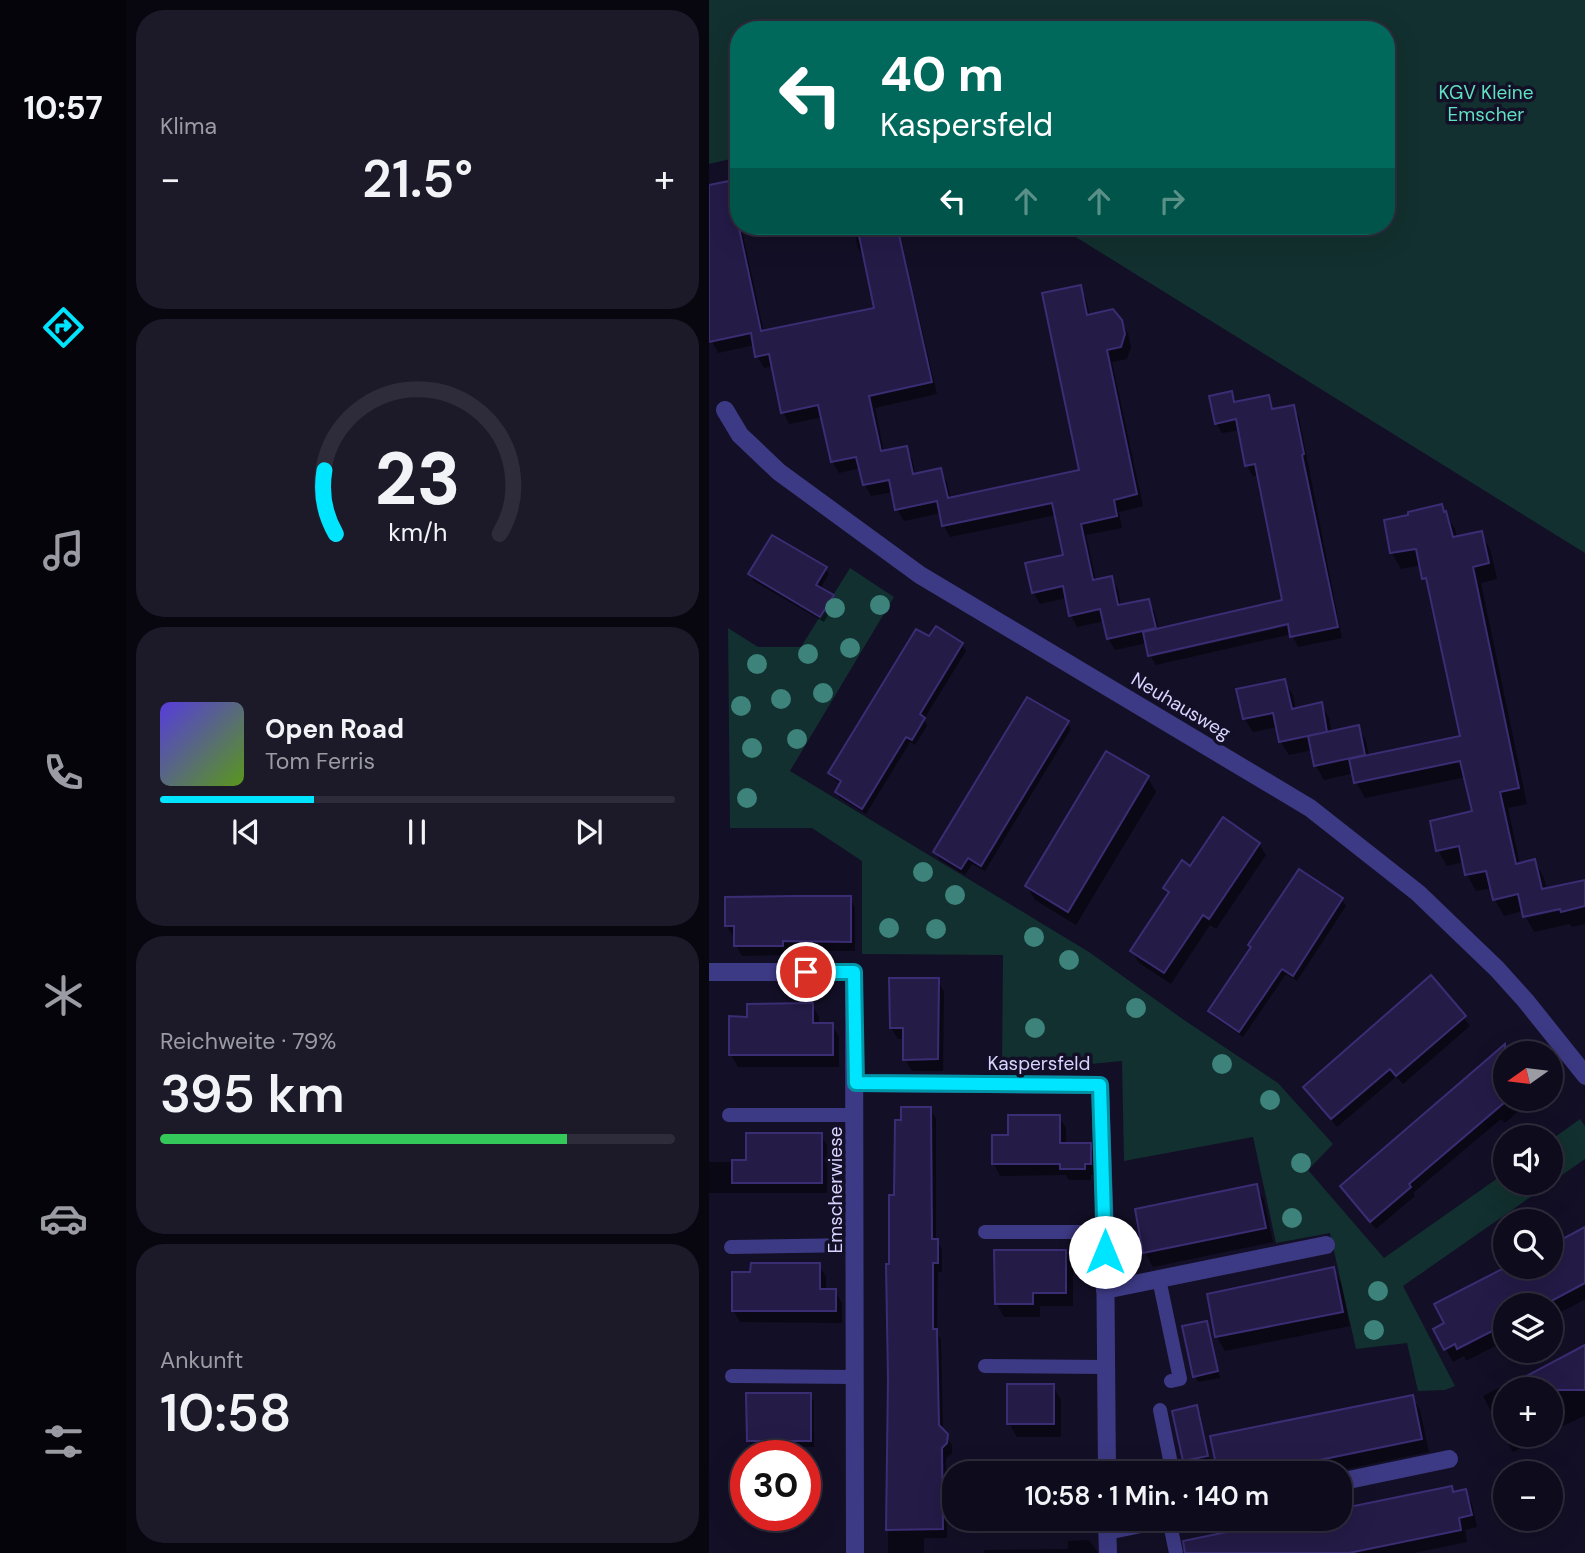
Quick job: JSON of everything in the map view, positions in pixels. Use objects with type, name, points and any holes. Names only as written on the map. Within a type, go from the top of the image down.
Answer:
[{"type":"street","name":"Neuhausweg","points":[[725,410],[740,435],[779,472],[920,575],[1310,808],[1418,893],[1497,969],[1585,1076]]},
{"type":"street","name":"Emscherwiese","points":[[709,972],[854,972],[855,1553]]},
{"type":"street","name":"Kaspersfeld","points":[[856,1083],[1100,1085],[1105,1232],[1107,1461]]},
{"type":"street","points":[[1105,1290],[1326,1245]]},
{"type":"street","points":[[1352,1479],[1449,1459]]},
{"type":"street","points":[[1107,1531],[1108,1553]]},
{"type":"lane","points":[[729,1115],[856,1115]]},
{"type":"lane","points":[[985,1232],[1105,1232]]},
{"type":"lane","points":[[731,1247],[856,1245]]},
{"type":"lane","points":[[1159,1279],[1180,1379],[1171,1381]]},
{"type":"lane","points":[[985,1366],[1105,1367]]},
{"type":"lane","points":[[732,1376],[855,1377]]},
{"type":"lane","points":[[1160,1410],[1170,1461]]},
{"type":"lane","points":[[1170,1531],[1176,1553]]},
{"type":"green space","name":"KGV Kleine Emscher","points":[[709,0],[1585,0],[1585,553],[1073,235],[1395,235],[1395,21],[730,21],[730,159],[709,164]]},
{"type":"green space","points":[[850,568],[894,597],[790,771],[1089,952],[1278,1083],[1333,1144],[1308,1170],[1384,1258],[1493,1181],[1493,1195],[1534,1195],[1514,1209],[1493,1209],[1493,1223],[1403,1286],[1455,1386],[1445,1390],[1418,1391],[1407,1343],[1356,1349],[1330,1233],[1276,1243],[1253,1137],[1124,1161],[1122,1061],[1080,1065],[1002,1066],[1003,955],[862,954],[862,861],[812,828],[730,828],[728,628],[758,647],[801,647]]},
{"type":"green space","points":[[1580,1119],[1585,1126],[1585,1159],[1563,1175],[1563,1131]]},
{"type":"building","points":[[729,181],[730,235],[741,235],[761,331],[874,308],[859,235],[899,235],[932,382],[869,396],[881,451],[907,446],[913,474],[941,468],[948,498],[1079,470],[1042,293],[1081,285],[1087,315],[1113,309],[1122,320],[1125,334],[1121,347],[1107,350],[1137,494],[1114,500],[1117,516],[1081,524],[1093,580],[1112,576],[1118,605],[1149,599],[1156,628],[1107,639],[1100,609],[1069,616],[1063,586],[1032,593],[1025,563],[1063,555],[1052,503],[942,526],[937,501],[895,510],[889,480],[863,485],[856,457],[831,462],[818,405],[781,413],[769,354],[755,357],[751,333],[709,342],[709,185]]},
{"type":"building","points":[[1232,391],[1234,402],[1269,395],[1272,409],[1294,405],[1338,627],[1290,637],[1288,624],[1148,656],[1143,632],[1282,600],[1255,464],[1245,466],[1236,419],[1215,424],[1209,396]]},
{"type":"building","points":[[1442,504],[1453,537],[1482,531],[1489,563],[1473,567],[1519,788],[1500,792],[1516,864],[1535,859],[1542,889],[1585,880],[1585,906],[1523,917],[1518,894],[1493,900],[1486,871],[1465,875],[1459,846],[1436,851],[1430,821],[1472,811],[1460,761],[1354,783],[1349,759],[1460,736],[1426,578],[1422,579],[1416,549],[1390,553],[1384,520]]},
{"type":"building","points":[[772,535],[827,567],[816,585],[834,595],[820,617],[748,574]]},
{"type":"building","points":[[936,626],[963,643],[920,714],[925,718],[912,740],[906,737],[862,809],[835,792],[841,781],[828,773],[916,629],[929,636]]},
{"type":"building","points":[[1285,679],[1292,709],[1322,702],[1327,732],[1279,742],[1273,713],[1243,719],[1236,689]]},
{"type":"building","points":[[1027,697],[1069,721],[981,866],[968,858],[961,869],[933,852]]},
{"type":"building","points":[[1359,725],[1365,755],[1314,766],[1308,736]]},
{"type":"building","points":[[1106,751],[1149,776],[1068,912],[1025,886]]},
{"type":"building","points":[[1223,817],[1260,843],[1209,919],[1203,915],[1164,973],[1130,951],[1169,892],[1163,888],[1182,860],[1190,866]]},
{"type":"building","points":[[1299,869],[1343,898],[1293,976],[1282,969],[1239,1032],[1208,1011]]},
{"type":"building","points":[[851,896],[851,942],[783,941],[783,946],[734,946],[734,926],[725,926],[725,897]]},
{"type":"building","points":[[1431,975],[1466,1016],[1396,1076],[1390,1069],[1331,1119],[1303,1087]]},
{"type":"building","points":[[889,978],[939,978],[938,1059],[903,1060],[903,1028],[890,1028]]},
{"type":"building","points":[[813,1003],[813,1023],[833,1023],[833,1055],[729,1055],[729,1016],[747,1017],[747,1004]]},
{"type":"building","points":[[1493,1054],[1494,1111],[1409,1184],[1411,1187],[1370,1222],[1340,1186]]},
{"type":"building","points":[[901,1107],[931,1107],[932,1239],[938,1239],[938,1263],[933,1263],[933,1329],[937,1329],[939,1425],[948,1434],[947,1443],[942,1448],[942,1529],[886,1530],[886,1264],[889,1264],[889,1195],[894,1195],[895,1120],[901,1120]]},
{"type":"building","points":[[1008,1115],[1060,1115],[1060,1143],[1091,1143],[1091,1164],[1085,1164],[1085,1169],[1060,1169],[1060,1164],[992,1164],[992,1135],[1008,1135]]},
{"type":"building","points":[[746,1133],[822,1133],[822,1183],[732,1183],[732,1160],[746,1160]]},
{"type":"building","points":[[1257,1184],[1266,1228],[1143,1253],[1135,1209]]},
{"type":"building","points":[[1585,1227],[1585,1283],[1563,1295],[1493,1293],[1493,1331],[1457,1349],[1455,1344],[1444,1350],[1433,1329],[1444,1323],[1434,1304],[1493,1274],[1493,1279],[1563,1279],[1563,1239]]},
{"type":"building","points":[[994,1250],[1066,1250],[1066,1293],[1033,1293],[1033,1304],[995,1304]]},
{"type":"building","points":[[751,1263],[820,1263],[820,1289],[836,1289],[836,1311],[732,1311],[732,1272],[750,1272]]},
{"type":"building","points":[[1334,1267],[1343,1312],[1215,1337],[1207,1294]]},
{"type":"building","points":[[1207,1321],[1218,1371],[1193,1377],[1182,1326]]},
{"type":"building","points":[[1585,1345],[1585,1390],[1563,1390],[1563,1377],[1525,1377],[1551,1363],[1563,1363],[1563,1357]]},
{"type":"building","points":[[1007,1384],[1054,1384],[1054,1424],[1007,1424]]},
{"type":"building","points":[[746,1393],[811,1393],[811,1440],[747,1440]]},
{"type":"building","points":[[1413,1395],[1422,1439],[1315,1461],[1215,1461],[1210,1436]]},
{"type":"building","points":[[1197,1405],[1208,1456],[1183,1461],[1172,1411]]},
{"type":"building","points":[[1452,1486],[1453,1492],[1466,1489],[1472,1515],[1459,1518],[1461,1530],[1349,1553],[1185,1553],[1183,1541],[1232,1531],[1352,1531],[1352,1506]]},
{"type":"route","points":[[806,972],[854,972],[856,1083],[1100,1085],[1105,1252]]}]
